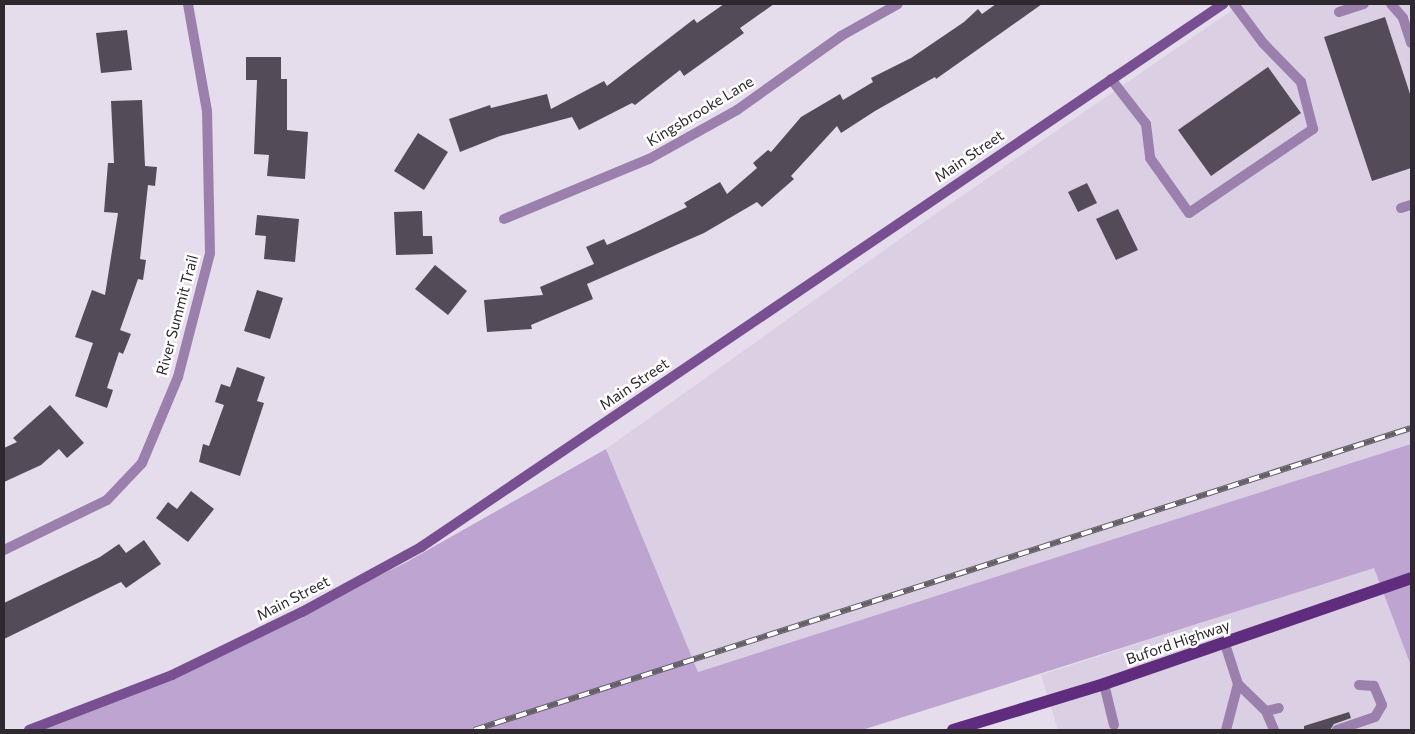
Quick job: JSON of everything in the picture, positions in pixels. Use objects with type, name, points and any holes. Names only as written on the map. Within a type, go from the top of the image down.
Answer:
[{"type":"main road","name":"Buford Highway","points":[[953,730],[1104,684],[1411,578]]},
{"type":"street","name":"River Summit Trail","points":[[4,550],[107,500],[142,462],[178,377],[210,253],[206,111],[188,4]]},
{"type":"street","name":"Kingsbrooke Lane","points":[[504,219],[649,159],[737,110],[842,36],[898,4]]},
{"type":"street","name":"Main Street","points":[[30,730],[172,675],[302,612],[421,547],[1223,4]]},
{"type":"street","points":[[1111,80],[1146,124],[1150,158],[1189,213],[1312,129],[1301,82],[1263,44],[1234,4]]},
{"type":"street","points":[[1339,12],[1364,4]]},
{"type":"street","points":[[1391,4],[1403,18],[1411,43]]},
{"type":"street","points":[[1401,208],[1411,204]]},
{"type":"street","points":[[1224,644],[1238,684],[1266,711],[1274,730]]},
{"type":"street","points":[[1104,684],[1114,725]]},
{"type":"street","points":[[1226,730],[1238,684]]},
{"type":"street","points":[[1338,730],[1375,717],[1382,705],[1374,686],[1359,685]]},
{"type":"street","points":[[1266,711],[1279,708]]},
{"type":"shaded area","points":[[1241,4],[1411,4],[1411,444],[698,672],[606,449],[921,224]]},
{"type":"shaded area","points":[[1411,444],[1411,666],[1374,568],[862,730],[36,730],[195,663],[403,564],[606,449],[698,672]]},
{"type":"shaded area","points":[[1374,567],[1411,666],[1411,730],[1058,730],[1041,675]]},
{"type":"building","points":[[724,4],[774,4],[740,28],[744,33],[684,76],[680,70],[635,105],[632,103],[579,130],[572,117],[500,136],[460,152],[449,119],[490,105],[491,108],[547,94],[551,109],[604,81],[607,86],[694,19],[697,23]]},
{"type":"building","points":[[996,4],[1042,4],[936,79],[935,77],[875,111],[841,133],[837,126],[791,176],[794,179],[762,207],[757,202],[704,233],[587,284],[593,299],[531,325],[532,329],[487,332],[484,300],[543,295],[540,287],[594,264],[586,247],[604,239],[607,245],[638,231],[687,207],[684,203],[720,182],[727,194],[757,168],[753,163],[768,150],[771,152],[801,117],[840,94],[843,100],[873,82],[871,78],[911,58],[964,22],[978,9],[982,14]]},
{"type":"building","points":[[1385,17],[1411,97],[1411,168],[1372,181],[1324,37]]},
{"type":"building","points":[[127,30],[132,70],[101,73],[96,33]]},
{"type":"building","points":[[246,57],[281,57],[281,79],[287,79],[287,130],[308,132],[305,179],[267,176],[269,155],[254,154],[257,80],[246,80]]},
{"type":"building","points":[[1268,67],[1301,113],[1211,176],[1178,130]]},
{"type":"building","points":[[142,100],[145,166],[157,167],[155,186],[148,185],[140,259],[146,260],[143,280],[138,279],[120,330],[131,334],[123,354],[119,352],[107,388],[113,390],[107,408],[75,396],[93,343],[75,337],[92,290],[105,295],[118,213],[104,212],[108,163],[114,163],[111,101]]},
{"type":"building","points":[[418,133],[448,152],[424,190],[394,171]]},
{"type":"building","points":[[1087,183],[1097,203],[1078,212],[1068,192]]},
{"type":"building","points":[[1118,209],[1138,250],[1116,260],[1096,219]]},
{"type":"building","points":[[422,211],[423,236],[432,236],[433,254],[396,255],[394,212]]},
{"type":"building","points":[[257,215],[299,219],[295,262],[264,259],[266,236],[255,235]]},
{"type":"building","points":[[435,265],[467,291],[448,315],[415,289]]},
{"type":"building","points":[[257,290],[283,298],[270,339],[244,331]]},
{"type":"building","points":[[237,367],[265,377],[257,401],[264,403],[240,476],[199,462],[203,444],[209,446],[224,405],[215,402],[221,384],[230,387]]},
{"type":"building","points":[[50,405],[84,443],[67,458],[59,449],[41,465],[4,482],[4,448],[17,442],[13,438]]},
{"type":"building","points":[[191,491],[214,509],[188,542],[156,518],[168,502],[177,509]]},
{"type":"building","points":[[144,540],[161,564],[126,588],[121,582],[4,639],[4,603],[100,557],[119,544],[126,553]]},
{"type":"building","points":[[1349,712],[1351,718],[1334,724],[1330,730],[1304,730],[1304,726]]},
{"type":"railway","points":[[474,730],[1411,428]]}]
